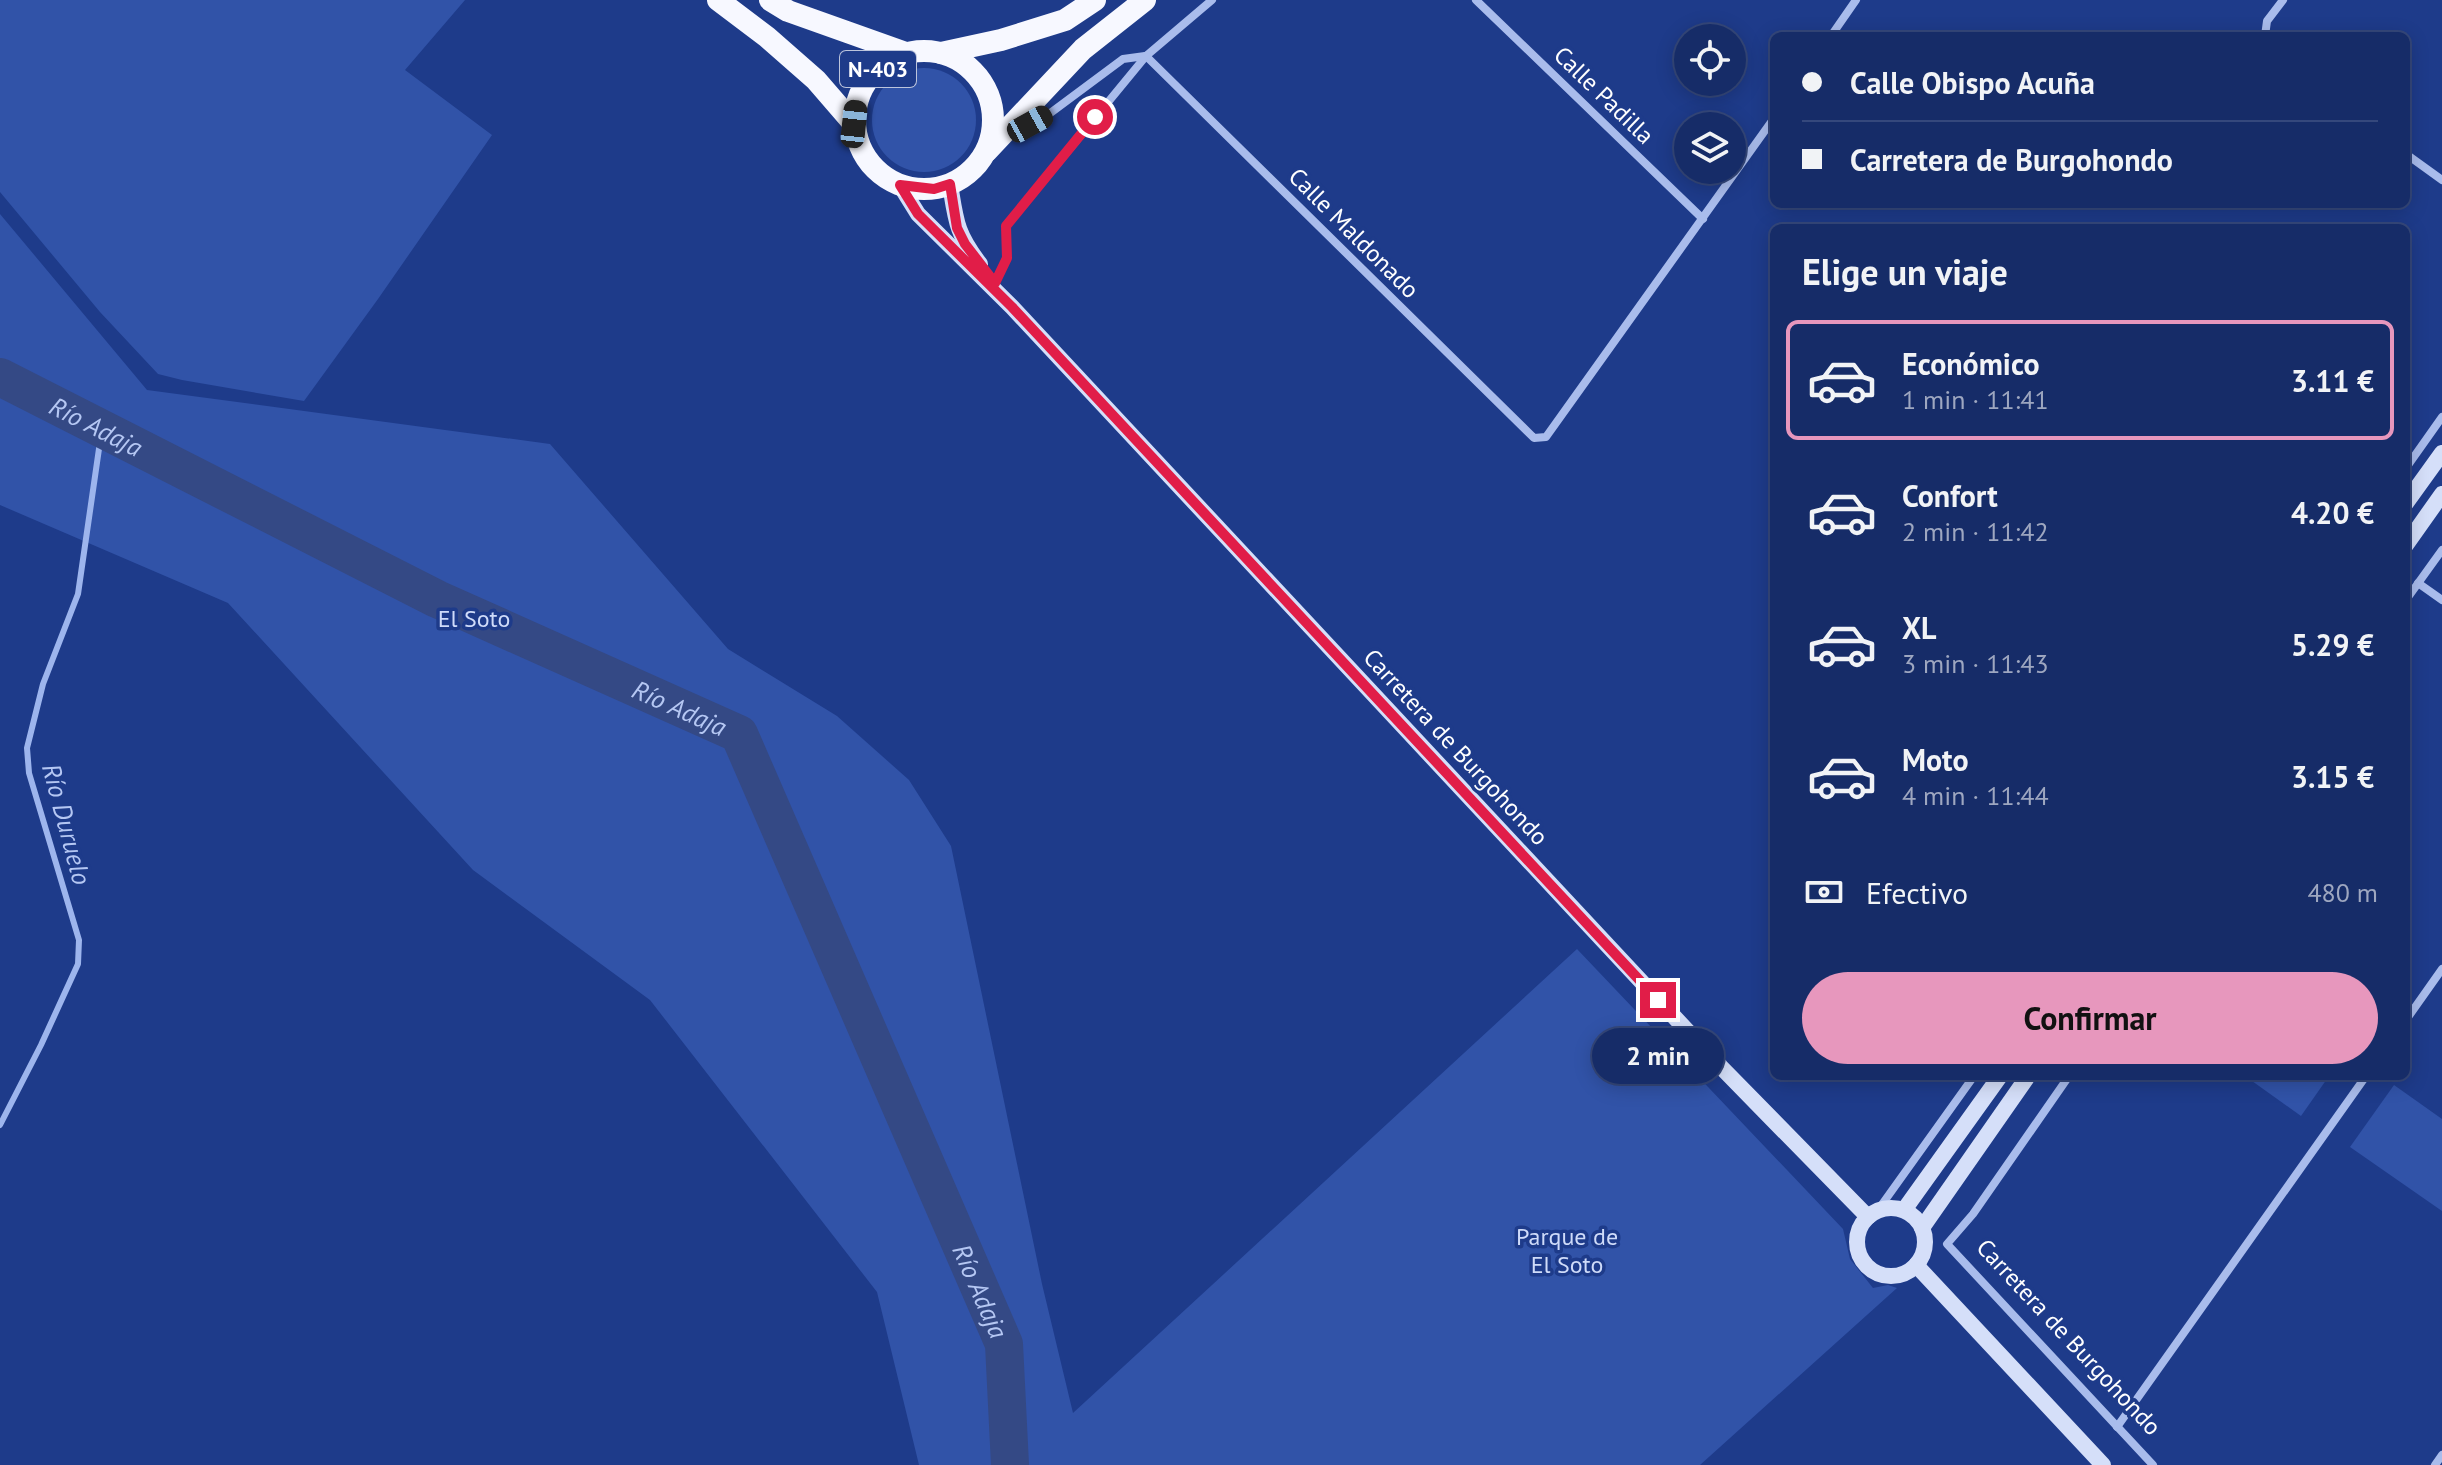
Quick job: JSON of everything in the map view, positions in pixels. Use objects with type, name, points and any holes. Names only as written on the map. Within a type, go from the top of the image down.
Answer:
[{"type":"highway","points":[[718,0],[816,80],[854,124],[858,143],[867,160],[882,175],[900,185],[934,189],[950,184],[969,172],[1083,49],[1145,0]]},
{"type":"highway","points":[[770,0],[788,11],[906,53]]},
{"type":"highway","name":"N-403","points":[[854,124],[857,101],[867,79],[884,63],[906,53],[941,53],[1001,40],[1065,20],[1095,0]]},
{"type":"highway","name":"N-403","points":[[941,53],[962,62],[978,78],[989,98],[993,120],[988,150]]},
{"type":"main road","name":"Carretera de Burgohondo","points":[[950,184],[957,228],[965,244],[1012,307]]},
{"type":"main road","name":"Carretera de Burgohondo","points":[[900,185],[918,214],[1012,307],[1728,1075],[1873,1214]]},
{"type":"main road","points":[[2410,497],[2442,453]]},
{"type":"main road","points":[[2410,539],[2442,494]]},
{"type":"main road","points":[[1904,1210],[1997,1080]]},
{"type":"main road","points":[[1922,1228],[2025,1080]]},
{"type":"main road","points":[[1895,1208],[1904,1210],[1922,1228],[1924,1246],[1916,1265],[1906,1272],[1888,1276],[1874,1272],[1859,1256],[1857,1235],[1873,1214],[1895,1208]]},
{"type":"main road","points":[[1916,1265],[2103,1465]]},
{"type":"street","points":[[995,283],[1007,258],[1006,226],[1146,56],[1212,0]]},
{"type":"street","name":"Calle Padilla","points":[[1476,0],[1703,219]]},
{"type":"street","points":[[1834,32],[1856,0]]},
{"type":"street","points":[[2266,32],[2267,21],[2283,0]]},
{"type":"street","points":[[988,150],[1049,114],[1123,59],[1146,56]]},
{"type":"street","name":"Calle Maldonado","points":[[1146,56],[1534,438],[1546,437],[1703,219]]},
{"type":"street","points":[[1703,219],[1770,124]]},
{"type":"street","points":[[2410,157],[2442,180]]},
{"type":"street","points":[[2410,462],[2442,417]]},
{"type":"street","points":[[2410,594],[2442,550]]},
{"type":"street","points":[[2418,583],[2442,600]]},
{"type":"street","points":[[2410,1014],[2442,969]]},
{"type":"street","points":[[1873,1214],[1971,1080]]},
{"type":"street","name":"Carretera de Burgohondo","points":[[2066,1080],[1973,1214],[1947,1244],[2153,1465]]},
{"type":"street","points":[[2117,1427],[2363,1080]]},
{"type":"street","points":[[2435,1465],[2442,1455]]},
{"type":"green space","points":[[0,0],[465,0],[405,70],[492,135],[304,401],[158,374],[100,312],[0,192]]},
{"type":"green space","points":[[924,68],[944,72],[961,83],[972,100],[976,120],[972,140],[961,157],[944,168],[924,172],[904,168],[887,157],[876,140],[872,120],[876,100],[887,83],[904,72]]},
{"type":"green space","name":"El Soto","points":[[0,214],[147,390],[550,444],[728,649],[837,716],[909,780],[951,846],[1042,1284],[1073,1413],[1577,949],[1843,1229],[1850,1259],[1873,1288],[1888,1285],[1897,1288],[1700,1465],[919,1465],[877,1292],[650,1000],[473,870],[228,603],[0,505]]},
{"type":"green space","points":[[2251,1080],[2326,1080],[2301,1116]]},
{"type":"green space","points":[[2394,1085],[2442,1119],[2442,1211],[2350,1147]]},
{"type":"waterway","name":"Río Adaja","points":[[0,377],[437,599],[739,734],[1004,1344],[1010,1465]]},
{"type":"waterway","name":"Río Duruelo","points":[[0,1125],[78,964],[79,940],[29,773],[27,748],[43,684],[78,594],[102,428]]},
{"type":"route","points":[[1095,117],[1006,226],[1007,258],[995,283],[965,244],[957,228],[950,184],[934,189],[900,185],[918,214],[1012,307],[1658,1000]]},
{"type":"park label","name":"Parque de El Soto","points":[[1567,1250]]}]
